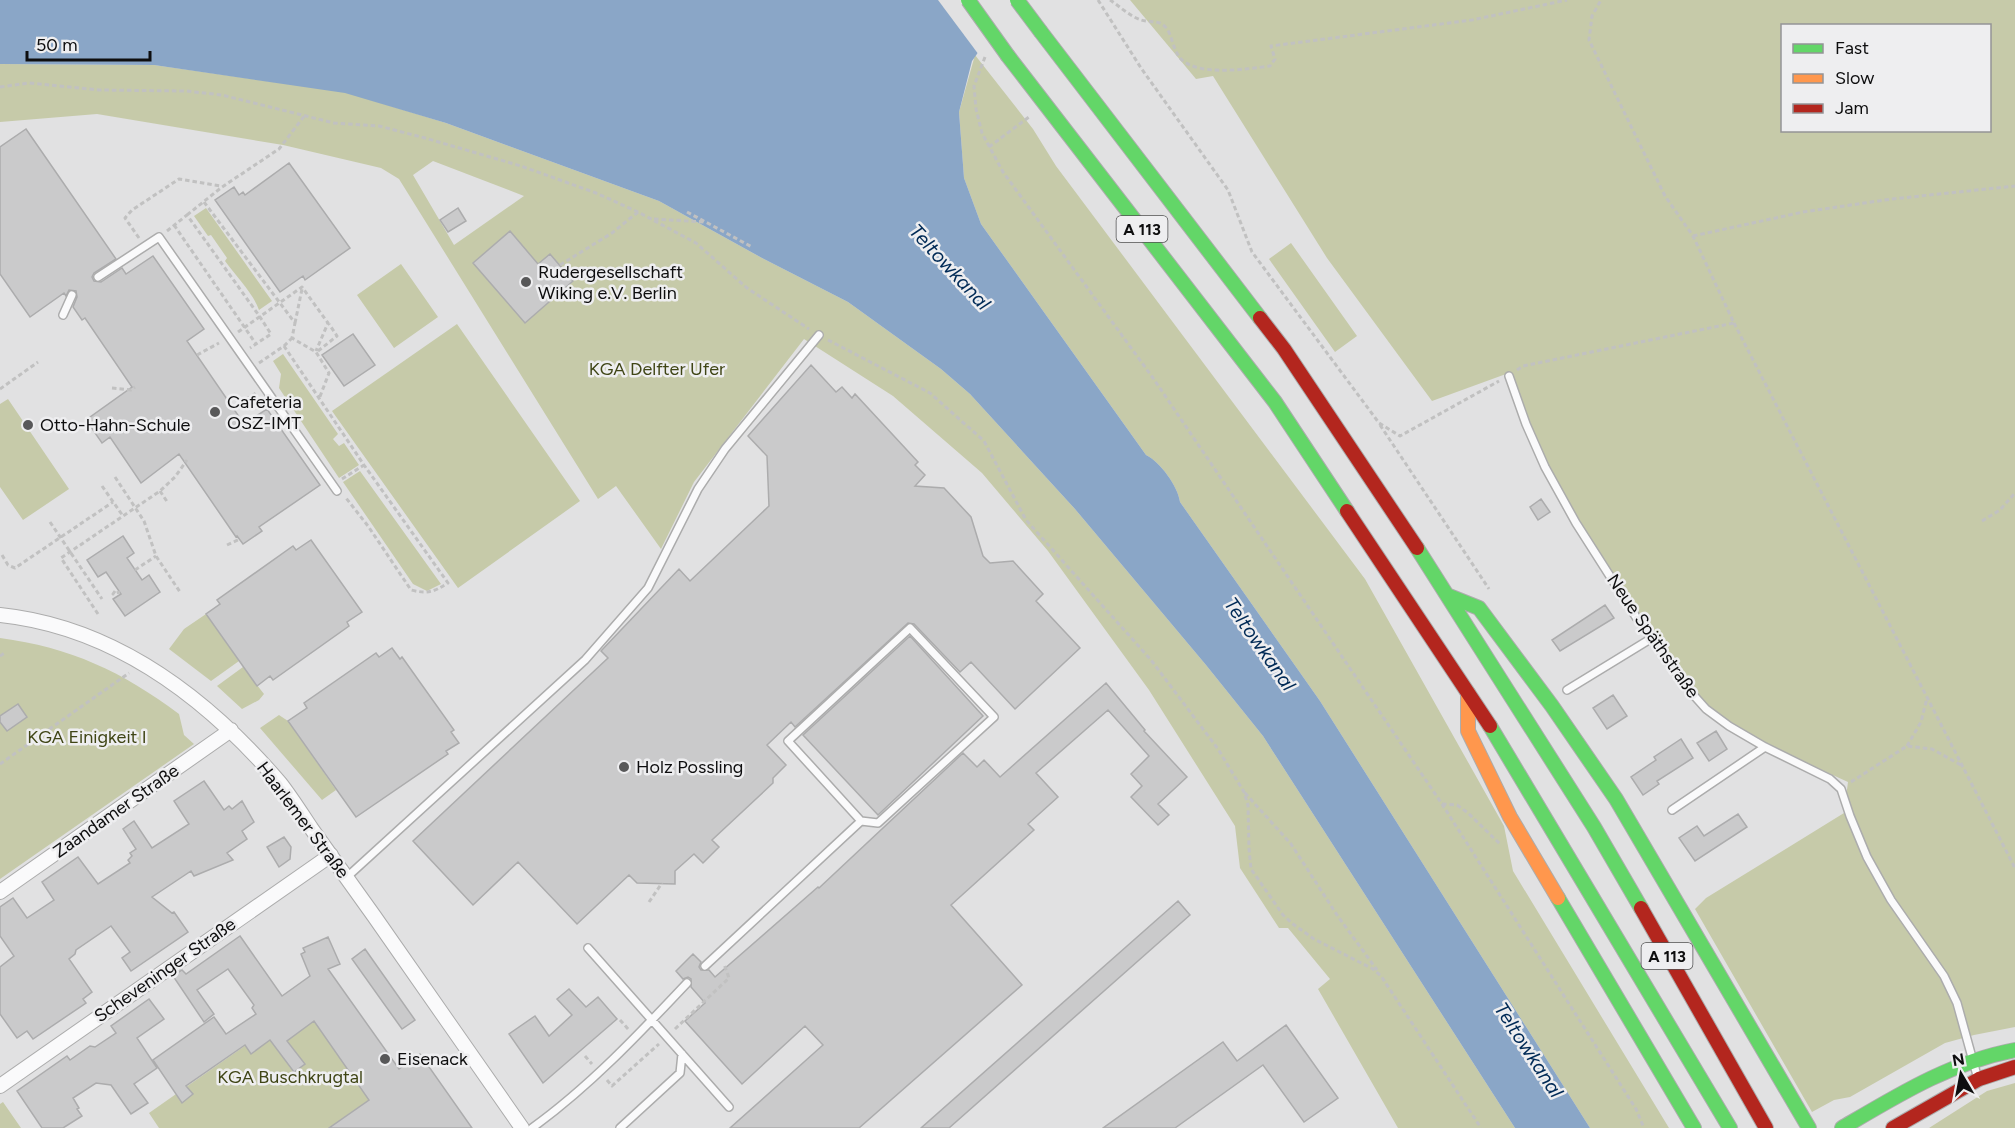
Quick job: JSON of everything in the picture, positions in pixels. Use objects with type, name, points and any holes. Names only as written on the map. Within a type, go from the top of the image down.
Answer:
[{"type":"main road","name":"A 113","points":[[968,0],[1008,56],[1275,402],[1496,735],[1730,1128]]},
{"type":"main road","name":"A 113","points":[[1017,0],[1284,349],[1449,596],[1594,828],[1766,1128]]},
{"type":"main road","points":[[1449,596],[1479,608],[1552,706],[1616,799],[1809,1128]]},
{"type":"main road","points":[[1468,693],[1468,731],[1510,817],[1694,1128]]},
{"type":"main road","points":[[1842,1128],[1940,1072],[1972,1059],[2015,1050]]},
{"type":"main road","points":[[1893,1128],[1978,1079],[2015,1067]]},
{"type":"street","name":"Haarlemer Straße","points":[[0,615],[50,624],[110,645],[170,680],[200,702],[231,730],[281,785],[522,1128]]},
{"type":"street","name":"Zaandamer Straße","points":[[0,892],[231,730]]},
{"type":"street","name":"Scheveninger Straße","points":[[0,1086],[331,855]]},
{"type":"lane","points":[[98,277],[159,237],[335,488]]},
{"type":"lane","points":[[63,315],[72,295]]},
{"type":"lane","points":[[347,877],[585,660],[648,588],[698,489],[725,449],[819,335]]},
{"type":"lane","name":"Neue Späthstraße","points":[[1509,376],[1531,435],[1575,523],[1636,617],[1689,690],[1706,709],[1729,726],[1765,747],[1808,766],[1830,779],[1841,789]]},
{"type":"lane","points":[[705,966],[861,821],[878,823],[994,717],[910,628],[788,741],[861,821]]},
{"type":"lane","points":[[1567,690],[1652,638]]},
{"type":"lane","points":[[1672,810],[1765,747]]},
{"type":"lane","points":[[1841,789],[1872,866],[1891,900],[1944,976],[1957,1003],[1978,1079]]},
{"type":"lane","points":[[588,948],[729,1107]]},
{"type":"lane","points":[[532,1128],[599,1071],[687,983]]},
{"type":"lane","points":[[620,1128],[680,1073],[682,1054]]},
{"type":"path","points":[[1098,0],[1141,68],[1228,190],[1252,252],[1379,423],[1400,436],[1523,366],[1734,323]]},
{"type":"path","points":[[1110,0],[1141,20],[1156,21],[1167,28],[1180,58],[1189,66],[1210,70],[1246,70],[1270,66],[1275,59],[1271,46],[1472,20],[1567,0]]},
{"type":"path","points":[[1601,0],[1592,16],[1589,40],[1665,196],[1693,236],[1734,323],[2015,868]]},
{"type":"path","points":[[990,51],[984,59],[974,86],[980,125],[1003,172],[1153,378],[1442,804],[1636,1109],[1644,1128]]},
{"type":"path","points":[[0,87],[30,82],[99,90],[186,91],[233,97],[334,123],[379,126],[555,177],[638,212],[696,243],[747,288],[819,335],[930,393],[984,441],[1026,520],[1151,660],[1218,749],[1244,792],[1291,844],[1336,915],[1382,976],[1480,1128]]},
{"type":"path","points":[[159,237],[222,187],[279,149],[305,115]]},
{"type":"path","points":[[989,147],[1031,116]]},
{"type":"path","points":[[145,247],[125,218],[132,210],[179,179],[222,187]]},
{"type":"path","points":[[1693,236],[1803,212],[1892,199],[2015,186]]},
{"type":"path","points":[[204,202],[296,323]]},
{"type":"path","points":[[560,265],[612,233],[638,212]]},
{"type":"path","points":[[687,212],[752,247]]},
{"type":"path","points":[[188,215],[272,334],[241,354]]},
{"type":"path","points":[[652,219],[706,222]]},
{"type":"path","points":[[174,225],[256,344]]},
{"type":"path","points":[[260,317],[302,288]]},
{"type":"path","points":[[270,357],[292,338],[302,288]]},
{"type":"path","points":[[302,288],[337,336],[316,352]]},
{"type":"path","points":[[316,352],[328,323]]},
{"type":"path","points":[[292,338],[316,352],[329,373],[319,399]]},
{"type":"path","points":[[284,346],[447,583],[436,591],[425,594],[411,590],[351,502],[335,488],[364,465]]},
{"type":"path","points":[[0,389],[38,363]]},
{"type":"path","points":[[112,388],[131,390],[135,387]]},
{"type":"path","points":[[233,408],[265,387]]},
{"type":"path","points":[[98,614],[61,558],[160,491],[176,477],[187,460]]},
{"type":"path","points":[[115,477],[144,521],[156,556],[180,591]]},
{"type":"path","points":[[102,486],[123,516]]},
{"type":"path","points":[[160,491],[168,503]]},
{"type":"path","points":[[1982,520],[2000,510],[2015,493]]},
{"type":"path","points":[[2,555],[8,565],[15,568],[113,502]]},
{"type":"path","points":[[50,522],[102,599]]},
{"type":"path","points":[[227,545],[240,539]]},
{"type":"path","points":[[135,570],[156,556]]},
{"type":"path","points":[[0,656],[6,652]]},
{"type":"path","points":[[0,764],[129,673]]},
{"type":"path","points":[[1841,789],[1907,746],[1921,722],[1927,696]]},
{"type":"path","points":[[1907,746],[1932,749],[1963,766]]},
{"type":"path","points":[[1244,792],[1248,805],[1251,869],[1283,915],[1314,939],[1373,969],[1382,976]]},
{"type":"path","points":[[649,902],[662,884]]},
{"type":"path","points":[[612,1086],[729,978],[720,952]]},
{"type":"green space","points":[[1130,0],[2015,0],[2015,1027],[1945,1043],[1850,1097],[1834,1100],[1812,1112],[1695,909],[1706,898],[1844,813],[1848,782],[1745,735],[1694,702],[1627,610],[1528,435],[1506,374],[1432,401],[1327,258],[1213,76],[1196,79]]},
{"type":"green space","points":[[975,55],[1033,129],[1056,166],[1365,579],[1504,826],[1513,871],[1669,1128],[1590,1128],[1320,701],[1180,502],[1168,475],[1146,455],[981,224],[964,178],[959,112]]},
{"type":"green space","name":"KGA Delfter Ufer","points":[[0,64],[154,65],[345,92],[446,123],[659,201],[848,302],[941,369],[970,394],[1075,509],[1206,665],[1263,736],[1515,1128],[1398,1128],[1318,989],[1330,979],[1288,928],[1279,928],[1240,868],[1235,826],[1149,690],[1048,551],[982,473],[893,396],[804,339],[694,482],[661,549],[616,486],[598,499],[399,179],[381,168],[283,145],[97,114],[0,122]],"holes":[[[433,161],[524,196],[454,245],[413,175]]]},
{"type":"green space","points":[[206,208],[272,301],[259,310],[249,291],[225,261],[227,258],[194,216]]},
{"type":"green space","points":[[1291,243],[1357,336],[1335,352],[1269,259]]},
{"type":"green space","points":[[401,264],[438,317],[394,348],[357,295]]},
{"type":"green space","points":[[457,324],[580,501],[458,588],[332,411]]},
{"type":"green space","points":[[283,354],[338,434],[333,439],[339,446],[344,443],[359,465],[339,478],[279,388],[281,374],[273,361]]},
{"type":"green space","points":[[8,399],[69,489],[23,520],[0,487],[0,404]]},
{"type":"green space","points":[[360,471],[441,584],[427,591],[413,584],[343,482]]},
{"type":"green space","points":[[206,614],[239,661],[211,681],[169,649],[184,629]]},
{"type":"green space","name":"KGA Einigkeit I","points":[[0,638],[73,655],[116,674],[179,714],[184,735],[194,744],[0,879]]},
{"type":"green space","points":[[243,667],[264,694],[259,700],[242,709],[217,686]]},
{"type":"green space","points":[[279,715],[288,721],[336,790],[322,800],[260,728]]},
{"type":"green space","name":"KGA Buschkrugtal","points":[[303,1005],[369,1100],[329,1128],[159,1128],[149,1113]]},
{"type":"green space","points":[[2015,1083],[2015,1128],[1929,1128],[1987,1091]]},
{"type":"green space","points":[[3,1102],[21,1128],[0,1128],[0,1104]]},
{"type":"water","name":"Teltowkanal","points":[[0,0],[1015,0],[972,61],[959,112],[964,178],[981,224],[1146,455],[1168,475],[1180,502],[1320,701],[1590,1128],[1515,1128],[1263,736],[1206,665],[1075,509],[970,394],[941,369],[848,302],[659,201],[446,123],[345,93],[154,65],[0,64]]},
{"type":"pier","points":[[938,0],[1018,0],[979,55]]},
{"type":"building","points":[[26,129],[116,259],[94,273],[92,277],[94,281],[101,282],[122,268],[126,274],[153,256],[204,329],[187,341],[244,424],[267,409],[320,485],[259,527],[262,531],[243,544],[179,454],[141,483],[110,437],[102,443],[86,420],[132,387],[85,318],[82,320],[73,307],[77,297],[76,291],[69,290],[66,296],[64,293],[30,317],[0,274],[0,147]]},
{"type":"building","points":[[289,163],[350,248],[305,280],[303,276],[280,292],[215,200],[234,187],[239,195],[243,192],[245,195]]},
{"type":"building","points":[[458,208],[466,221],[448,232],[440,220]]},
{"type":"building","points":[[510,231],[538,264],[550,254],[573,281],[525,323],[473,263]]},
{"type":"building","points":[[353,334],[375,365],[344,386],[322,355]]},
{"type":"building","points":[[811,365],[836,392],[842,387],[852,398],[855,394],[918,462],[915,465],[925,475],[915,486],[944,488],[971,517],[983,556],[990,563],[1013,561],[1043,594],[1036,601],[1080,648],[1015,709],[971,662],[960,672],[914,624],[908,623],[795,727],[791,722],[767,745],[786,765],[773,778],[773,783],[712,840],[719,847],[703,863],[694,854],[675,871],[675,884],[637,883],[629,875],[577,924],[518,862],[473,905],[413,841],[608,658],[601,651],[679,569],[690,581],[769,506],[767,456],[748,436]]},
{"type":"building","points":[[1541,499],[1550,512],[1538,520],[1530,507]]},
{"type":"building","points":[[123,536],[134,553],[127,558],[142,580],[149,575],[160,592],[125,616],[113,599],[121,594],[106,572],[98,577],[87,560]]},
{"type":"building","points":[[311,540],[362,612],[347,622],[349,626],[273,680],[270,676],[257,686],[206,614],[220,604],[217,600],[293,546],[296,550]]},
{"type":"building","points":[[1605,605],[1614,618],[1560,651],[1552,640]]},
{"type":"building","points":[[910,636],[983,716],[878,815],[803,735]]},
{"type":"building","points":[[392,648],[400,659],[402,657],[454,730],[451,732],[459,743],[446,751],[448,754],[356,817],[288,721],[307,708],[304,703],[376,653],[379,657]]},
{"type":"building","points":[[1106,683],[1144,731],[1187,777],[1158,804],[1169,815],[1158,825],[1131,797],[1142,786],[1131,774],[1149,756],[1108,710],[1036,773],[1058,797],[1028,824],[1034,830],[951,905],[1022,985],[859,1128],[730,1128],[823,1045],[805,1026],[742,1084],[685,1021],[705,1003],[691,987],[691,979],[688,977],[683,979],[676,971],[693,954],[701,962],[699,967],[701,970],[709,970],[715,977],[819,888],[963,753],[977,767],[984,760],[1000,777]]},
{"type":"building","points":[[1613,695],[1627,716],[1607,729],[1593,708]]},
{"type":"building","points":[[18,704],[27,717],[7,731],[0,722],[0,716]]},
{"type":"building","points":[[1716,731],[1727,749],[1709,761],[1697,743]]},
{"type":"building","points":[[1681,739],[1693,758],[1657,781],[1659,784],[1643,795],[1631,777],[1656,760],[1654,757]]},
{"type":"building","points":[[204,781],[224,810],[229,806],[232,809],[242,801],[254,822],[242,831],[247,839],[227,853],[233,860],[194,876],[191,871],[152,897],[172,913],[174,912],[188,932],[131,971],[122,958],[130,952],[111,926],[76,950],[69,959],[92,992],[83,999],[86,1003],[33,1039],[27,1031],[17,1038],[0,1014],[0,967],[14,956],[0,936],[0,907],[13,898],[27,918],[54,900],[42,882],[78,857],[98,884],[130,863],[128,860],[132,856],[130,853],[136,849],[123,829],[134,821],[152,848],[189,824],[174,801]]},
{"type":"building","points":[[1738,814],[1747,827],[1695,861],[1679,838],[1697,826],[1704,836]]},
{"type":"building","points":[[284,837],[291,847],[290,859],[279,867],[267,847]]},
{"type":"building","points":[[1178,901],[1190,915],[949,1128],[921,1128]]},
{"type":"building","points":[[240,936],[282,996],[310,976],[301,954],[305,952],[303,948],[328,937],[340,964],[328,969],[399,1069],[420,1054],[472,1128],[329,1128],[369,1100],[314,1021],[287,1041],[305,1064],[294,1072],[270,1040],[251,1054],[245,1045],[186,1086],[193,1094],[182,1103],[153,1060],[214,1017],[226,1034],[256,1014],[252,1008],[254,1005],[228,969],[197,990],[214,1014],[204,1022],[173,976],[182,970],[186,974]]},
{"type":"building","points":[[365,949],[415,1020],[402,1029],[352,959]]},
{"type":"building","points":[[569,989],[586,1007],[598,997],[617,1019],[543,1083],[509,1034],[535,1016],[549,1036],[572,1015],[557,999]]},
{"type":"building","points":[[149,999],[164,1019],[137,1038],[157,1068],[134,1084],[148,1103],[131,1114],[111,1085],[96,1083],[73,1098],[82,1116],[63,1128],[42,1128],[17,1091],[67,1056],[70,1060],[90,1046],[95,1047],[116,1033],[111,1026]]},
{"type":"building","points":[[1286,1025],[1338,1098],[1304,1122],[1263,1065],[1175,1128],[1103,1128],[1223,1042],[1237,1061]]},
{"type":"traffic: fast","points":[[968,0],[1008,56]]},
{"type":"traffic: fast","points":[[1017,0],[1041,32]]},
{"type":"traffic: fast","points":[[1041,32],[1260,318]]},
{"type":"traffic: fast","points":[[1008,56],[1275,402],[1347,511]]},
{"type":"traffic: fast","points":[[1417,548],[1594,827],[1641,908]]},
{"type":"traffic: fast","points":[[1449,596],[1479,608],[1552,706],[1616,799],[1809,1128]]},
{"type":"traffic: fast","points":[[1490,726],[1730,1128]]},
{"type":"traffic: fast","points":[[1558,898],[1694,1128]]},
{"type":"traffic: fast","points":[[1842,1128],[1904,1092],[1947,1071],[1991,1055],[2015,1050]]},
{"type":"traffic: slow","points":[[1468,693],[1468,731],[1510,817],[1558,898]]},
{"type":"traffic: jam","points":[[1260,318],[1284,349],[1417,548]]},
{"type":"traffic: jam","points":[[1347,511],[1490,726]]},
{"type":"traffic: jam","points":[[1641,908],[1766,1128]]},
{"type":"traffic: jam","points":[[1893,1128],[1979,1079],[2015,1067]]},
{"type":"place","name":"Rudergesellschaft Wiking e.V. Berlin","points":[[526,282]]},
{"type":"place","name":"Cafeteria OSZ-IMT","points":[[215,412]]},
{"type":"place","name":"Otto-Hahn-Schule","points":[[28,425]]},
{"type":"place","name":"Holz Possling","points":[[624,767]]},
{"type":"place","name":"Eisenack","points":[[385,1059]]}]
